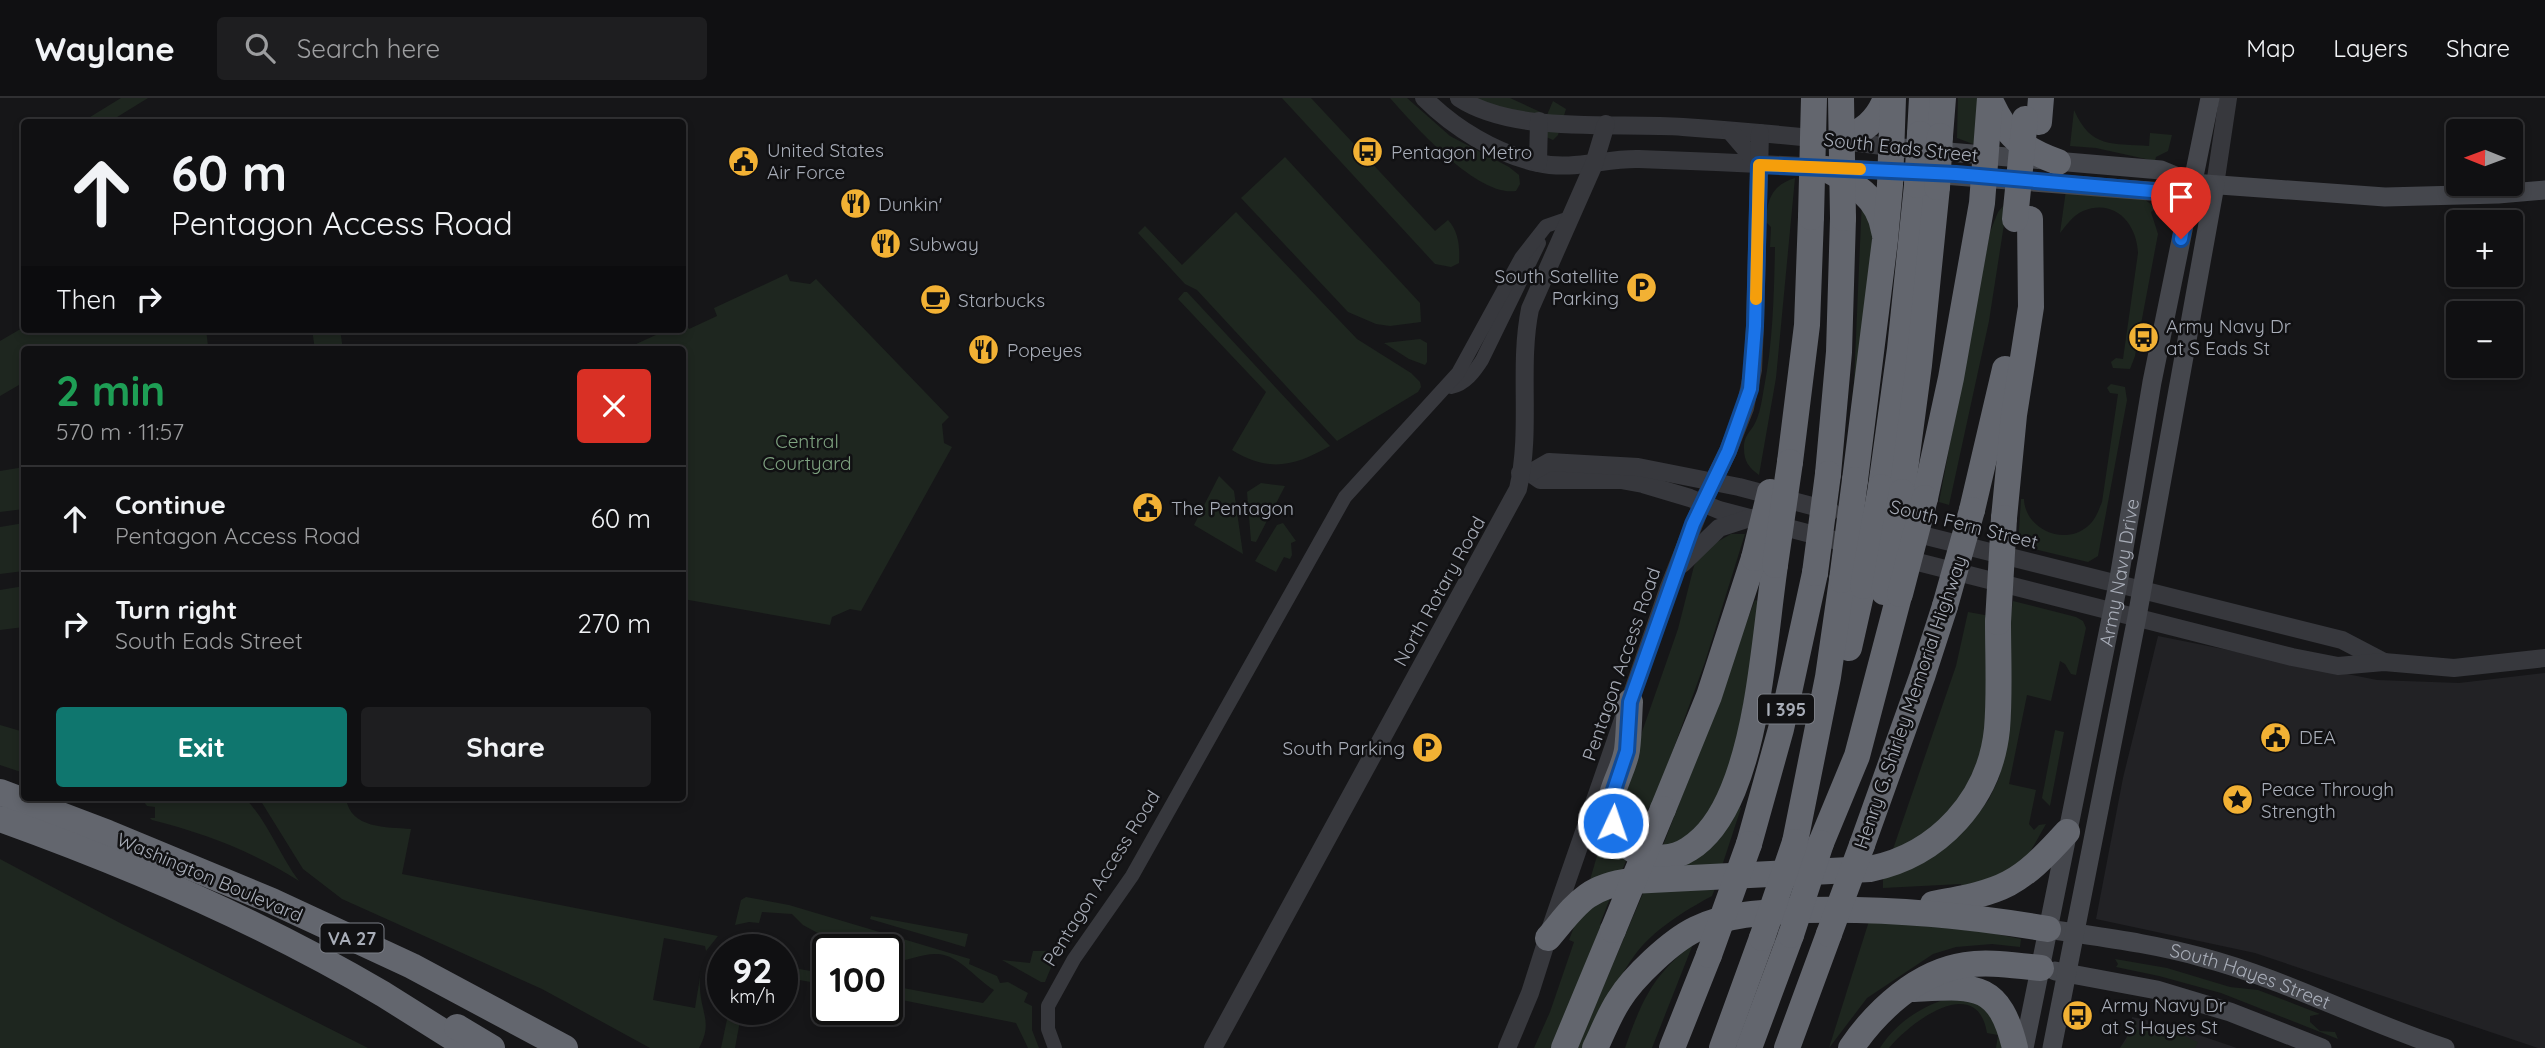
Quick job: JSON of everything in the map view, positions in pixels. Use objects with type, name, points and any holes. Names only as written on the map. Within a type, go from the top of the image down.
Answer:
[{"type":"highway","points":[[1630,702],[1627,751],[1610,802],[1613,823],[1631,850],[1653,858],[1671,857],[1690,849],[1709,831],[1726,805],[1737,781],[1754,707],[1764,562],[1783,461],[1811,226],[1814,98]]},
{"type":"highway","name":"I 395","points":[[1672,1048],[1749,844],[1782,729],[1815,573],[1828,474],[1839,352],[1843,218],[1841,98]]},
{"type":"highway","points":[[1840,141],[1862,131],[1875,121],[1886,98]]},
{"type":"highway","points":[[1872,588],[1855,480],[1885,240],[1893,98]]},
{"type":"highway","points":[[1922,98],[1930,135]]},
{"type":"highway","points":[[1722,1048],[1762,938],[1808,843],[1857,756],[1872,588],[1903,492],[1900,349],[1927,186],[1930,135],[1942,98]]},
{"type":"highway","points":[[1990,99],[2004,127],[2020,144],[2033,153],[2059,162]]},
{"type":"highway","points":[[1749,1048],[1791,935],[1808,843],[1830,668],[1872,588],[1959,332],[1986,166],[1990,99]]},
{"type":"highway","name":"Henry G. Shirley Memorial Highway","points":[[1789,1048],[1918,690],[1972,510],[2000,394],[2014,317],[2033,109]]},
{"type":"highway","points":[[1826,169],[1848,179],[1873,202],[1881,218],[1885,240]]},
{"type":"highway","points":[[1548,938],[1581,900],[1605,886],[1631,881],[1870,869],[1908,858],[1934,842],[1966,810],[1989,765],[1998,714],[1998,622],[2004,519],[2014,415],[2031,307],[2022,219]]},
{"type":"highway","points":[[1564,1048],[1764,562]]},
{"type":"highway","name":"Washington Boulevard","points":[[0,792],[21,800]]},
{"type":"highway","name":"Washington Boulevard","points":[[24,801],[272,901],[412,966],[565,1048]]},
{"type":"highway","name":"Washington Boulevard","points":[[0,819],[58,840],[200,900],[382,994],[469,1048]]},
{"type":"highway","points":[[0,830],[58,840]]},
{"type":"highway","points":[[1901,910],[1976,896],[2001,888],[2027,873],[2067,832]]},
{"type":"highway","points":[[200,873],[268,912],[528,1048]]},
{"type":"highway","points":[[1595,1048],[1618,1002],[1651,964],[1684,935],[1718,920],[1788,911],[1901,910],[2048,929]]},
{"type":"highway","points":[[1614,1048],[1635,990],[1651,964]]},
{"type":"highway","points":[[1851,1048],[1875,1016],[1909,989],[1935,974],[1967,964],[2054,971]]},
{"type":"highway","points":[[1909,989],[1963,987],[1985,994],[2004,1012],[2015,1048]]},
{"type":"highway","points":[[382,994],[456,1027],[492,1048]]},
{"type":"main road","name":"Army Navy Drive","points":[[2052,1048],[2054,971],[2048,929],[2118,584],[2152,382],[2210,98]]},
{"type":"main road","name":"South Eads Street","points":[[1890,159],[1986,166],[2163,192],[2192,183]]},
{"type":"main road","name":"South Eads Street","points":[[1986,166],[2059,162],[2161,170],[2192,183],[2411,197],[2545,190]]},
{"type":"main road","name":"Army Navy Drive","points":[[2024,1048],[2054,971],[2075,933],[2137,617],[2215,185]]},
{"type":"main road","name":"South Hayes Street","points":[[2048,929],[2201,957],[2316,997],[2445,1048]]},
{"type":"main road","name":"South Hayes Street","points":[[2054,971],[2157,990],[2230,1012],[2322,1048]]},
{"type":"street","name":"South Eads Street","points":[[1424,98],[1466,133],[1497,149],[1538,163],[1563,166],[1635,159],[1826,169],[1890,159]]},
{"type":"street","name":"South Eads Street","points":[[1459,98],[1490,114],[1539,121],[1730,131],[1840,141],[1890,159]]},
{"type":"street","name":"Army Navy Drive","points":[[2215,185],[2228,98]]},
{"type":"street","points":[[1538,163],[1539,121]]},
{"type":"street","name":"North Rotary Road","points":[[1213,1048],[1513,502],[1525,473],[1525,334],[1530,309],[1594,164],[1606,124]]},
{"type":"street","points":[[1730,131],[1759,165]]},
{"type":"street","name":"Pentagon Access Road","points":[[1507,1048],[1523,1013],[1674,575],[1702,503],[1741,419],[1750,389],[1755,326],[1760,133]]},
{"type":"street","name":"Pentagon Access Road","points":[[1055,1048],[1048,1030],[1048,1006],[1074,959],[1132,876],[1345,497],[1458,373],[1521,258],[1546,226],[1572,217]]},
{"type":"street","name":"South Fern Street","points":[[1525,473],[1549,462],[1638,467],[1713,482],[2342,640],[2384,662]]},
{"type":"street","name":"South Fern Street","points":[[1525,473],[1540,480],[1621,480],[1643,484],[1749,518],[2112,612],[2338,666],[2384,662],[2454,668],[2545,658]]},
{"type":"street","points":[[1674,575],[1713,532],[1749,518]]},
{"type":"shaded area","points":[[2158,636],[2377,680],[2459,683],[2545,673],[2545,1048],[2538,1048],[2255,953],[2096,919],[2123,778]]},
{"type":"shaded area","points":[[2132,1017],[2169,1025],[2237,1048],[2120,1048],[2130,1032]]},
{"type":"green space","points":[[121,98],[148,98],[114,119],[87,119]]},
{"type":"green space","points":[[1282,98],[1311,98],[1435,231],[1448,220],[1458,240],[1459,263],[1451,267],[1435,264]]},
{"type":"green space","points":[[1390,98],[1407,98],[1450,136],[1509,167],[1519,175],[1520,184],[1516,191],[1500,190],[1465,171],[1430,141]]},
{"type":"green space","points":[[1470,98],[1510,98],[1547,115],[1553,101],[1566,109],[1558,135],[1553,140],[1510,122]]},
{"type":"green space","points":[[1958,98],[1982,98],[1977,141],[1973,144],[1957,138]]},
{"type":"green space","points":[[2074,110],[2088,132],[2104,142],[2149,146],[2150,133],[2172,135],[2168,151],[2156,157],[2155,161],[2096,148],[2070,146]]},
{"type":"green space","points":[[1285,157],[1420,303],[1421,322],[1390,326],[1376,324],[1348,312],[1241,198]]},
{"type":"green space","points":[[1795,178],[1776,378],[1759,475],[1746,461],[1744,445],[1760,407],[1771,336],[1775,247],[1770,247],[1771,227],[1766,222],[1772,194],[1781,185]]},
{"type":"green space","points":[[2066,190],[2144,199],[2156,208],[2151,212],[2158,234],[2135,356],[2130,369],[2113,368],[2111,362],[2116,358],[2123,359],[2138,253],[2137,242],[2122,216],[2105,208],[2083,211],[2060,233]]},
{"type":"green space","points":[[1862,199],[1876,223],[1845,478],[1854,382]]},
{"type":"green space","points":[[2007,205],[1989,321],[1949,505],[1939,502],[1990,232],[1998,212]]},
{"type":"green space","points":[[1236,212],[1357,339],[1411,373],[1420,382],[1418,392],[1337,441],[1197,290],[1185,284],[1138,233],[1145,226],[1182,265]]},
{"type":"green space","name":"Central Courtyard","points":[[787,274],[790,281],[810,284],[816,279],[949,417],[942,424],[944,443],[952,447],[861,611],[850,609],[832,617],[830,625],[686,600],[686,346],[632,346],[660,333],[686,333],[686,324],[689,329],[717,316],[714,308]]},
{"type":"green space","points":[[1187,292],[1330,446],[1305,458],[1282,464],[1258,462],[1232,450],[1266,392],[1178,299]]},
{"type":"green space","points":[[21,329],[21,333],[44,334],[206,333],[208,346],[21,346],[21,384],[0,396],[0,341]]},
{"type":"green space","points":[[313,333],[341,333],[342,346],[314,346]]},
{"type":"green space","points":[[1420,339],[1427,343],[1425,365],[1409,359],[1384,343]]},
{"type":"green space","points":[[2111,384],[2125,387],[2127,400],[2098,556],[2088,562],[2018,545],[2021,499],[2024,499],[2026,510],[2038,526],[2057,535],[2078,532],[2094,518],[2102,502],[2118,394],[2110,393],[2107,388]]},
{"type":"green space","points":[[21,468],[21,509],[0,512],[0,471]]},
{"type":"green space","points":[[1219,476],[1234,491],[1243,554],[1194,525]]},
{"type":"green space","points":[[1261,483],[1285,486],[1256,542],[1251,541],[1247,492]]},
{"type":"green space","points":[[1283,523],[1296,541],[1291,543],[1290,559],[1284,557],[1276,572],[1255,561],[1277,525]]},
{"type":"green space","points":[[21,524],[21,571],[0,574],[0,527]]},
{"type":"green space","points":[[1731,534],[1745,534],[1705,662],[1652,808],[1649,807],[1635,837],[1621,820],[1621,792],[1678,629],[1694,566],[1703,550]]},
{"type":"green space","points":[[21,586],[21,627],[0,630],[0,590]]},
{"type":"green space","points":[[1755,600],[1759,601],[1755,645],[1727,788],[1693,836],[1662,848],[1730,672],[1728,670]]},
{"type":"green space","points":[[2013,601],[2076,617],[2083,621],[2086,628],[2076,675],[2071,674],[2060,661],[2051,701],[2027,695],[2009,784],[2036,790],[2029,824],[2034,830],[2039,825],[2046,824],[2021,868],[1962,888],[1961,884],[1883,888],[1883,877],[1971,823],[1989,799],[1999,778],[2006,745]]},
{"type":"green space","points":[[1968,612],[1990,616],[1984,755],[1944,824],[1891,855],[1956,666]]},
{"type":"green space","points":[[0,725],[21,731],[21,772],[0,765]]},
{"type":"green space","points":[[2055,730],[2064,732],[2050,806],[2042,798]]},
{"type":"green space","points":[[143,801],[248,801],[299,881],[228,844],[152,820],[150,818],[155,818],[155,807],[147,806]]},
{"type":"green space","points":[[261,801],[347,801],[354,816],[362,821],[411,829],[402,874],[708,934],[706,951],[705,946],[664,938],[653,1000],[695,1008],[702,965],[700,985],[706,1025],[703,1039],[699,1048],[650,1048],[542,989],[342,899],[303,869]]},
{"type":"green space","points":[[1737,806],[1741,808],[1721,869],[1654,867]]},
{"type":"green space","points":[[1606,825],[1629,854],[1620,875],[1590,880]]},
{"type":"green space","points":[[0,859],[120,923],[368,1048],[0,1048]]},
{"type":"green space","points":[[1716,886],[1712,896],[1670,922],[1650,938],[1634,956],[1585,1048],[1577,1048],[1644,891]]},
{"type":"green space","points":[[1612,893],[1600,924],[1603,926],[1551,1048],[1534,1048],[1550,1012],[1574,942],[1569,940],[1577,919]]},
{"type":"green space","points":[[746,897],[789,905],[886,934],[820,934],[803,925],[792,914],[762,912],[759,923],[735,925],[741,900]]},
{"type":"green space","points":[[871,916],[968,934],[965,947],[870,919]]},
{"type":"green space","points":[[1869,921],[1986,932],[2021,939],[2020,947],[1992,944],[1956,947],[1933,954],[1867,998],[1829,1048]]},
{"type":"green space","points":[[903,939],[970,959],[969,964],[997,976],[1000,983],[1008,982],[1028,993],[1024,1002],[1032,1006],[1032,1030],[1039,1048],[1028,1048],[1016,1023],[903,1000],[903,988],[983,1003],[994,990],[960,963],[946,955],[932,954],[903,960]]},
{"type":"green space","points":[[1693,944],[1652,1048],[1625,1048],[1650,990],[1667,967]]},
{"type":"green space","points":[[1054,948],[1057,953],[1045,982],[1002,960],[1030,963],[1033,951],[1053,951]]},
{"type":"green space","points":[[2115,959],[2167,968],[2230,987],[2258,990],[2320,1014],[2310,1016],[2310,1022],[2320,1031],[2335,1032],[2338,1039],[2221,993],[2116,967],[2118,964]]},
{"type":"green space","points":[[798,969],[812,971],[812,982],[798,980]]},
{"type":"green space","points":[[1957,996],[1996,1011],[2002,1048],[1996,1048],[1998,1035],[1987,1033],[1981,1015],[1970,1006],[1957,1004],[1927,1016],[1889,1048],[1880,1048],[1895,1029],[1913,1014],[1934,1003]]},
{"type":"green space","points":[[2132,1021],[2137,1021],[2136,1029],[2153,1033],[2169,1030],[2198,1042],[2195,1048],[2120,1048],[2126,1041]]},
{"type":"green space","points":[[726,1025],[739,1025],[735,1048],[721,1048]]},
{"type":"slow traffic","points":[[1756,299],[1759,165],[1860,169]]},
{"type":"place","name":"Pentagon Metro","points":[[1368,152]]},
{"type":"place","name":"United States Air Force","points":[[744,161]]},
{"type":"place","name":"Dunkin'","points":[[855,204]]},
{"type":"place","name":"Subway","points":[[886,244]]},
{"type":"place","name":"South Satellite Parking","points":[[1642,287]]},
{"type":"place","name":"Starbucks","points":[[935,300]]},
{"type":"place","name":"Army Navy Dr at S Eads St","points":[[2143,337]]},
{"type":"place","name":"Popeyes","points":[[984,350]]},
{"type":"place","name":"The Pentagon","points":[[1148,508]]},
{"type":"place","name":"DEA","points":[[2276,737]]},
{"type":"place","name":"South Parking","points":[[1428,748]]},
{"type":"place","name":"Peace Through Strength","points":[[2238,800]]},
{"type":"place","name":"Army Navy Dr at S Hayes St","points":[[2078,1016]]},
{"type":"route","points":[[1613,823],[1610,802],[1627,751],[1630,702],[1693,524],[1728,451],[1750,389],[1755,326],[1759,165],[1956,174],[2163,192],[2192,183],[2181,239]]}]
